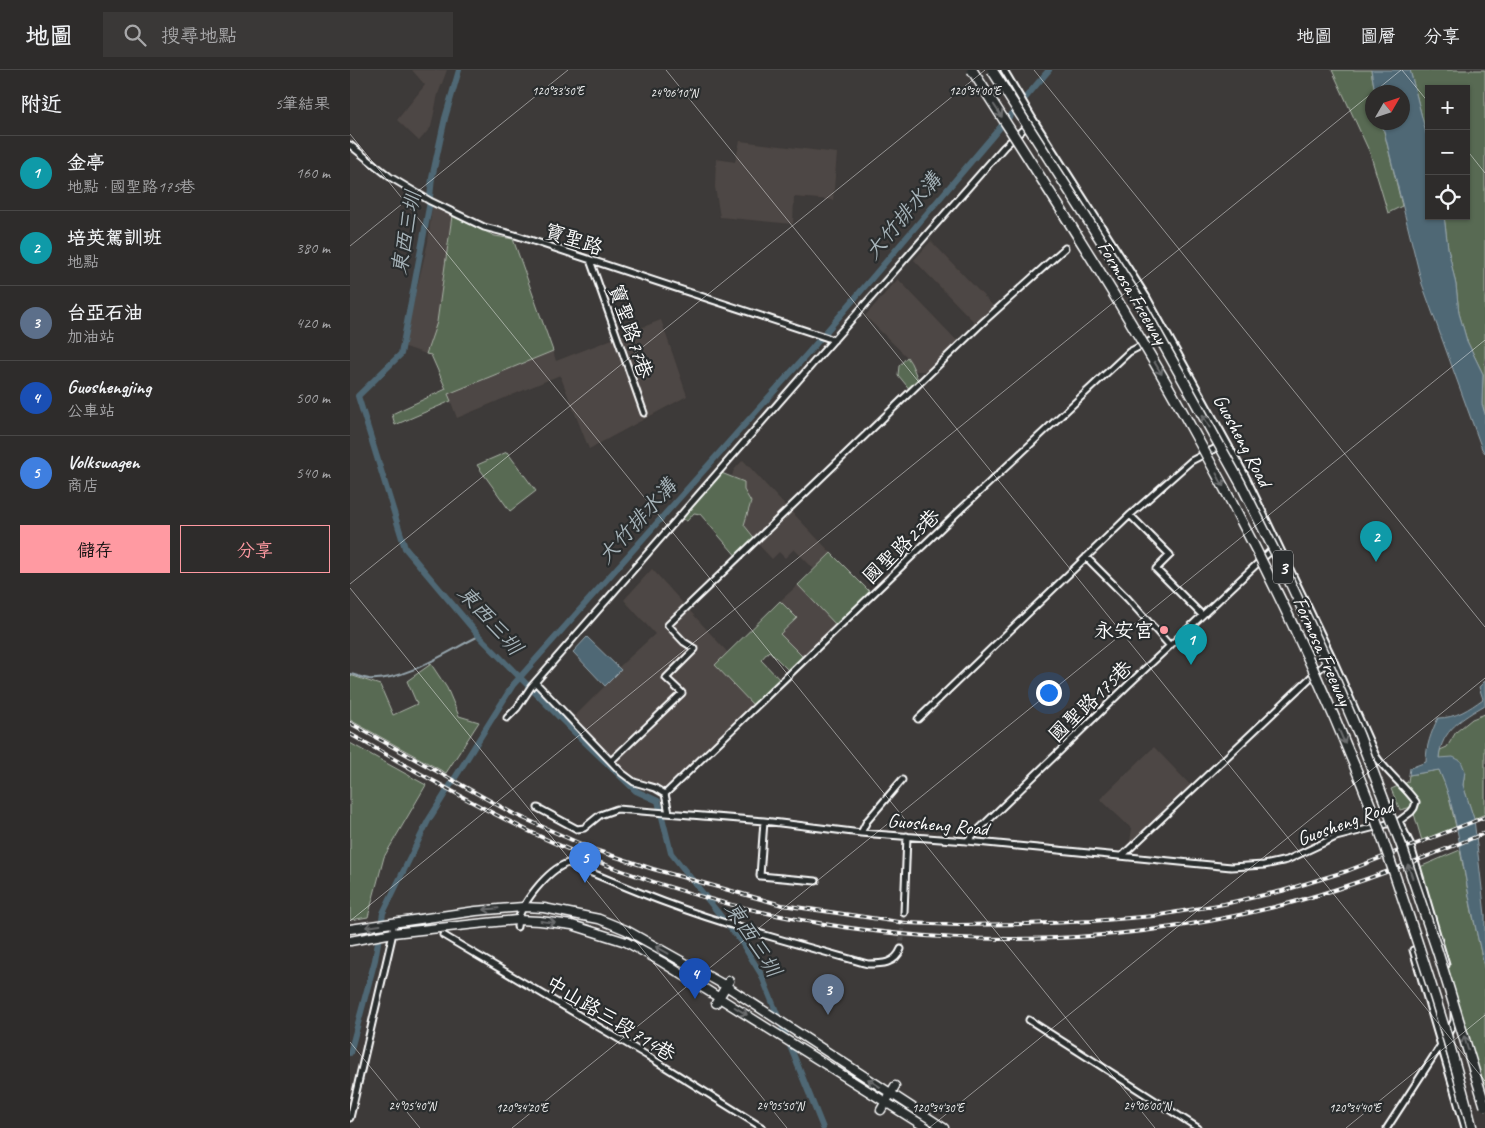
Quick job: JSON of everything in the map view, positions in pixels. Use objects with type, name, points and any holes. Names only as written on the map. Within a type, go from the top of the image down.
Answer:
[{"type":"highway","name":"Formosa Freeway","points":[[972,70],[1090,254],[1160,372],[1243,524],[1287,611],[1324,693],[1374,816],[1431,984],[1472,1128]]},
{"type":"highway","name":"Formosa Freeway","points":[[992,70],[1137,297],[1237,476],[1280,560],[1331,670],[1359,735],[1389,813],[1438,953],[1485,1106]]},
{"type":"main road","points":[[353,928],[523,906],[600,919],[626,930],[728,984],[890,1094],[944,1128]]},
{"type":"main road","points":[[354,940],[393,933],[540,920],[572,926],[626,942],[717,1000],[927,1128]]},
{"type":"main road","points":[[717,1000],[728,984]]},
{"type":"main road","points":[[881,1110],[895,1086]]},
{"type":"street","name":"Guosheng Road","points":[[538,808],[577,829],[584,828],[600,815],[616,809],[764,821],[861,833],[1231,866],[1264,865],[1287,860],[1336,837],[1399,821],[1414,808],[1416,802],[1382,766],[1376,756],[1279,544],[1227,442],[1167,332],[1004,70]]},
{"type":"street","points":[[507,718],[517,708],[531,687],[834,340],[1004,147],[1033,119]]},
{"type":"street","name":"寶聖路","points":[[350,145],[390,177],[430,201],[484,227],[834,340]]},
{"type":"street","points":[[611,760],[682,693],[666,678],[695,649],[684,642],[668,625],[982,323],[1065,248]]},
{"type":"street","name":"寶聖路77巷","points":[[590,260],[644,413]]},
{"type":"street","name":"國聖路23巷","points":[[665,794],[959,511],[1129,352],[1167,332]]},
{"type":"street","points":[[918,719],[1130,515],[1191,461],[1227,442]]},
{"type":"street","points":[[1130,515],[1170,555],[1156,569],[1202,615]]},
{"type":"street","name":"國聖路175巷","points":[[967,841],[1202,615],[1279,544]]},
{"type":"street","points":[[1086,557],[1128,599],[1170,646]]},
{"type":"street","points":[[1122,856],[1332,657]]},
{"type":"street","points":[[536,683],[622,773],[634,782],[655,788],[665,794],[669,813]]},
{"type":"street","points":[[861,833],[866,821],[902,780]]},
{"type":"street","points":[[764,821],[760,876],[816,881]]},
{"type":"street","points":[[1388,1128],[1454,1021],[1455,1005],[1442,947],[1421,878],[1410,843],[1399,821]]},
{"type":"street","points":[[904,913],[907,836]]},
{"type":"street","points":[[517,923],[528,897],[559,866],[568,863],[664,902],[751,931],[868,964],[887,963],[894,960],[901,949]]},
{"type":"street","points":[[350,1118],[393,933],[392,923]]},
{"type":"street","name":"中山路三段714巷","points":[[443,935],[646,1055],[763,1128]]},
{"type":"street","points":[[1413,950],[1466,1128]]},
{"type":"street","points":[[1029,1020],[1198,1128]]},
{"type":"shaded area","points":[[412,70],[447,70],[438,94],[431,127],[419,141],[397,120],[425,85]]},
{"type":"shaded area","points":[[740,141],[837,153],[833,200],[794,197],[793,224],[720,217],[715,187],[716,159],[735,162]]},
{"type":"shaded area","points":[[432,207],[452,216],[437,322],[426,354],[403,346],[428,242]]},
{"type":"shaded area","points":[[931,241],[996,309],[978,326],[914,260]]},
{"type":"shaded area","points":[[898,279],[960,344],[930,371],[913,371],[911,362],[907,357],[865,316]]},
{"type":"shaded area","points":[[661,320],[687,396],[589,449],[560,375],[457,418],[448,394],[553,351],[556,361]]},
{"type":"shaded area","points":[[743,460],[789,510],[756,540],[744,525],[751,502],[744,490],[744,483],[732,476],[734,470]]},
{"type":"shaded area","points":[[792,512],[831,553],[814,569],[794,549],[785,558],[779,552],[772,559],[758,544]]},
{"type":"shaded area","points":[[652,569],[728,653],[715,665],[755,707],[667,793],[630,780],[572,719],[621,670],[619,667],[655,634],[624,600]]},
{"type":"shaded area","points":[[798,585],[838,627],[805,659],[780,634],[797,618],[780,601]]},
{"type":"shaded area","points":[[1154,747],[1193,788],[1135,844],[1130,842],[1132,829],[1100,799]]},
{"type":"green space","points":[[1332,70],[1371,70],[1374,85],[1365,85],[1365,130],[1384,130],[1402,206],[1388,213],[1370,153]]},
{"type":"green space","points":[[1410,70],[1485,70],[1485,414],[1482,404],[1483,374],[1467,341],[1459,313],[1444,220],[1470,220],[1470,85],[1425,85],[1425,129]]},
{"type":"green space","points":[[452,216],[495,236],[513,239],[553,351],[448,394],[451,401],[395,425],[392,414],[446,389],[431,355],[426,354],[437,322]]},
{"type":"green space","points":[[907,357],[920,383],[911,391],[898,375],[899,366]]},
{"type":"green space","points":[[507,452],[536,491],[510,511],[477,465]]},
{"type":"green space","points":[[719,472],[744,482],[744,490],[751,502],[744,525],[756,540],[738,558],[700,514],[694,513],[687,521],[683,519]]},
{"type":"green space","points":[[831,553],[870,592],[838,627],[798,585]]},
{"type":"green space","points":[[780,601],[797,618],[780,634],[805,659],[791,673],[769,651],[761,660],[782,682],[755,707],[715,665]]},
{"type":"green space","points":[[431,664],[447,688],[459,716],[479,722],[446,773],[350,720],[350,675],[380,685],[393,715],[417,704],[407,681]]},
{"type":"green space","points":[[1485,714],[1485,814],[1474,819],[1463,785],[1465,771],[1439,758],[1440,750],[1447,747],[1456,732],[1472,719]]},
{"type":"green space","points":[[350,743],[426,785],[384,857],[368,917],[350,920]]},
{"type":"green space","points":[[1439,770],[1447,789],[1456,827],[1422,841],[1412,807],[1400,810],[1391,789],[1408,782],[1409,775]]},
{"type":"green space","points":[[1460,850],[1485,971],[1485,1111],[1415,869]]},
{"type":"water","points":[[1371,70],[1410,70],[1425,129],[1425,220],[1444,220],[1459,313],[1467,341],[1483,374],[1482,404],[1485,414],[1485,453],[1422,284],[1384,130],[1410,130],[1410,85],[1374,85]]},
{"type":"water","points":[[587,637],[621,670],[605,686],[573,652]]},
{"type":"water","points":[[1485,681],[1485,705],[1454,726],[1444,740],[1439,758],[1453,757],[1461,761],[1465,771],[1463,785],[1474,819],[1485,915],[1485,971],[1449,795],[1439,770],[1409,775],[1410,768],[1426,762],[1429,740],[1438,718],[1456,715],[1483,699],[1479,687]]},
{"type":"waterway","name":"東西三圳","points":[[459,70],[445,118],[432,178],[429,207],[401,354],[358,396],[405,548],[479,636],[569,727],[636,791],[658,801],[671,853],[742,943],[761,974],[823,1128]]},
{"type":"waterway","name":"大竹排水溝","points":[[350,1053],[375,960],[383,913],[428,821],[513,685],[809,352],[1049,70]]},
{"type":"waterway","points":[[350,674],[369,679],[396,676],[411,671],[479,636]]},
{"type":"tunnel","points":[[901,949],[904,913]]},
{"type":"railway","points":[[350,723],[512,813],[592,849],[653,869],[782,905],[906,923],[958,925],[1092,921],[1154,916],[1224,904],[1282,891],[1347,871],[1485,817]]},
{"type":"railway","points":[[350,734],[514,824],[617,869],[699,896],[782,916],[867,930],[952,938],[1038,939],[1124,933],[1210,921],[1294,902],[1342,887],[1414,862],[1485,833]]},
{"type":"place","name":"培英駕訓班","points":[[1376,562]]},
{"type":"place","name":"永安宮","points":[[1164,630]]},
{"type":"place","name":"金亭","points":[[1191,665]]},
{"type":"place","name":"Volkswagen","points":[[585,883]]},
{"type":"place","name":"Guoshengjing","points":[[695,999]]},
{"type":"place","name":"台亞石油","points":[[828,1015]]}]
